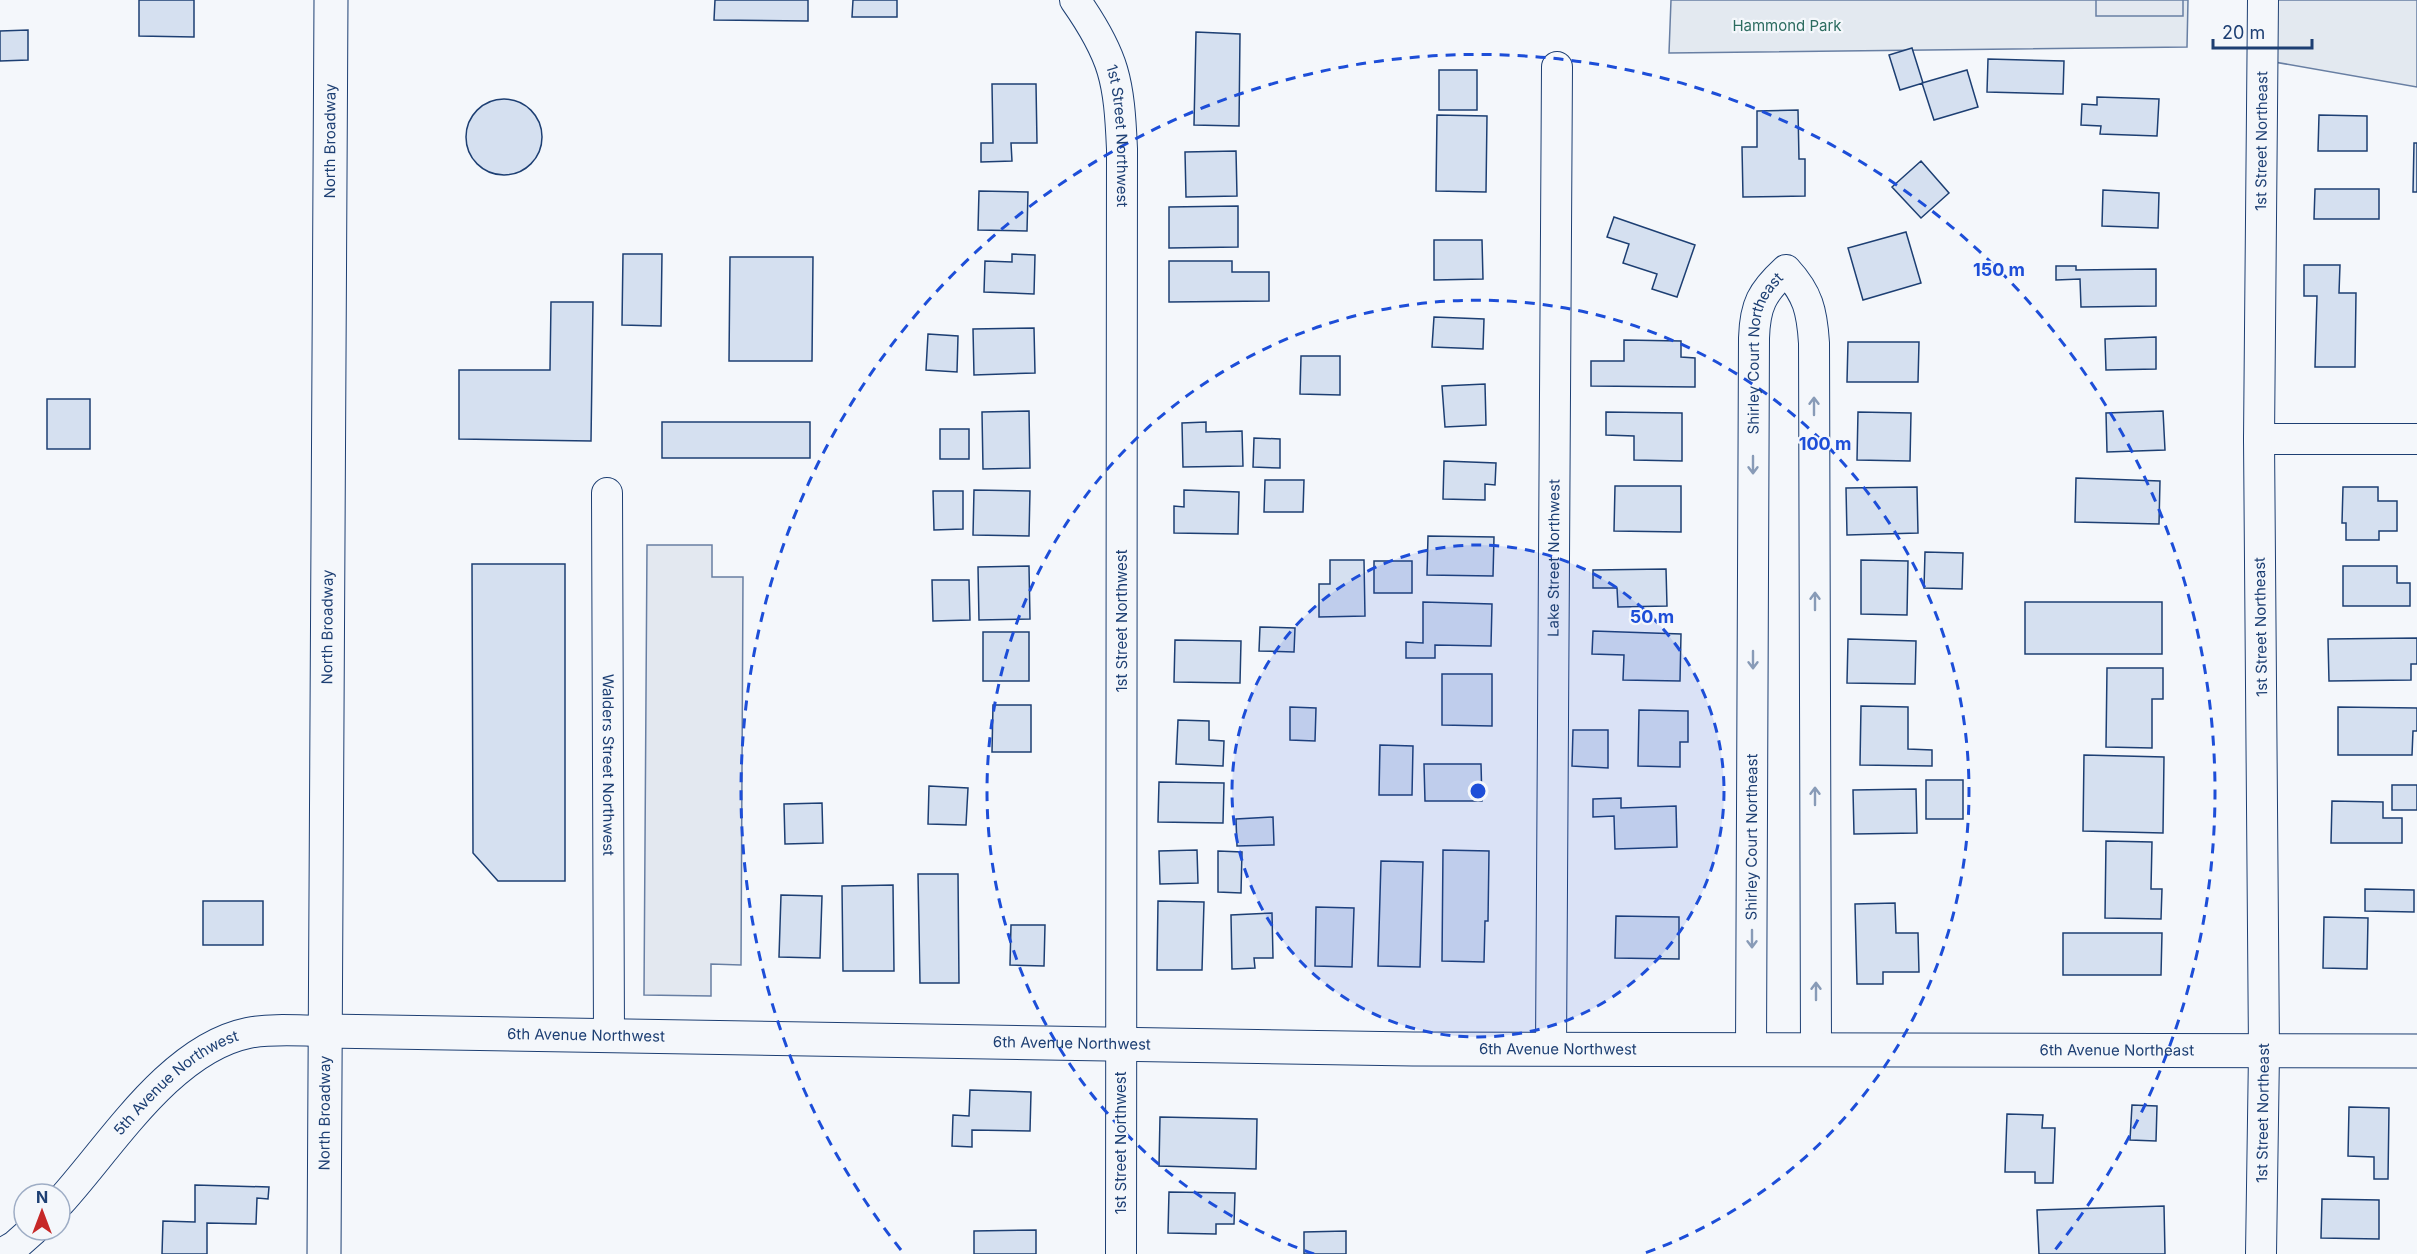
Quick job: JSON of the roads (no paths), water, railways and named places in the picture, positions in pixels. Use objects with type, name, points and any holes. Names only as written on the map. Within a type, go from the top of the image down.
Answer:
[{"type":"street","name":"North Broadway","points":[[324,1254],[331,0]]},
{"type":"street","name":"1st Street Northwest","points":[[1075,0],[1105,46],[1115,74],[1121,117],[1121,1254]]},
{"type":"street","name":"1st Street Northeast","points":[[2261,1254],[2264,1052],[2259,439],[2263,0]]},
{"type":"street","name":"Lake Street Northwest","points":[[1551,1050],[1557,67]]},
{"type":"street","name":"Shirley Court Northeast","points":[[1751,1050],[1754,338],[1756,312],[1760,301],[1766,290],[1786,270],[1803,290],[1809,305],[1814,343],[1816,1050]]},
{"type":"street","points":[[2259,439],[2417,440]]},
{"type":"street","name":"Walders Street Northwest","points":[[608,493],[609,1037]]},
{"type":"street","name":"6th Avenue Northwest","points":[[326,1031],[1122,1046],[1816,1050]]},
{"type":"street","name":"5th Avenue Northwest","points":[[72,1188],[155,1091],[186,1062],[207,1048],[247,1033],[326,1031]]},
{"type":"street","name":"6th Avenue Northeast","points":[[1816,1050],[2417,1051]]},
{"type":"street","points":[[0,1254],[20,1242]]},
{"type":"park label","name":"Hammond Park","points":[[1787,26]]}]
